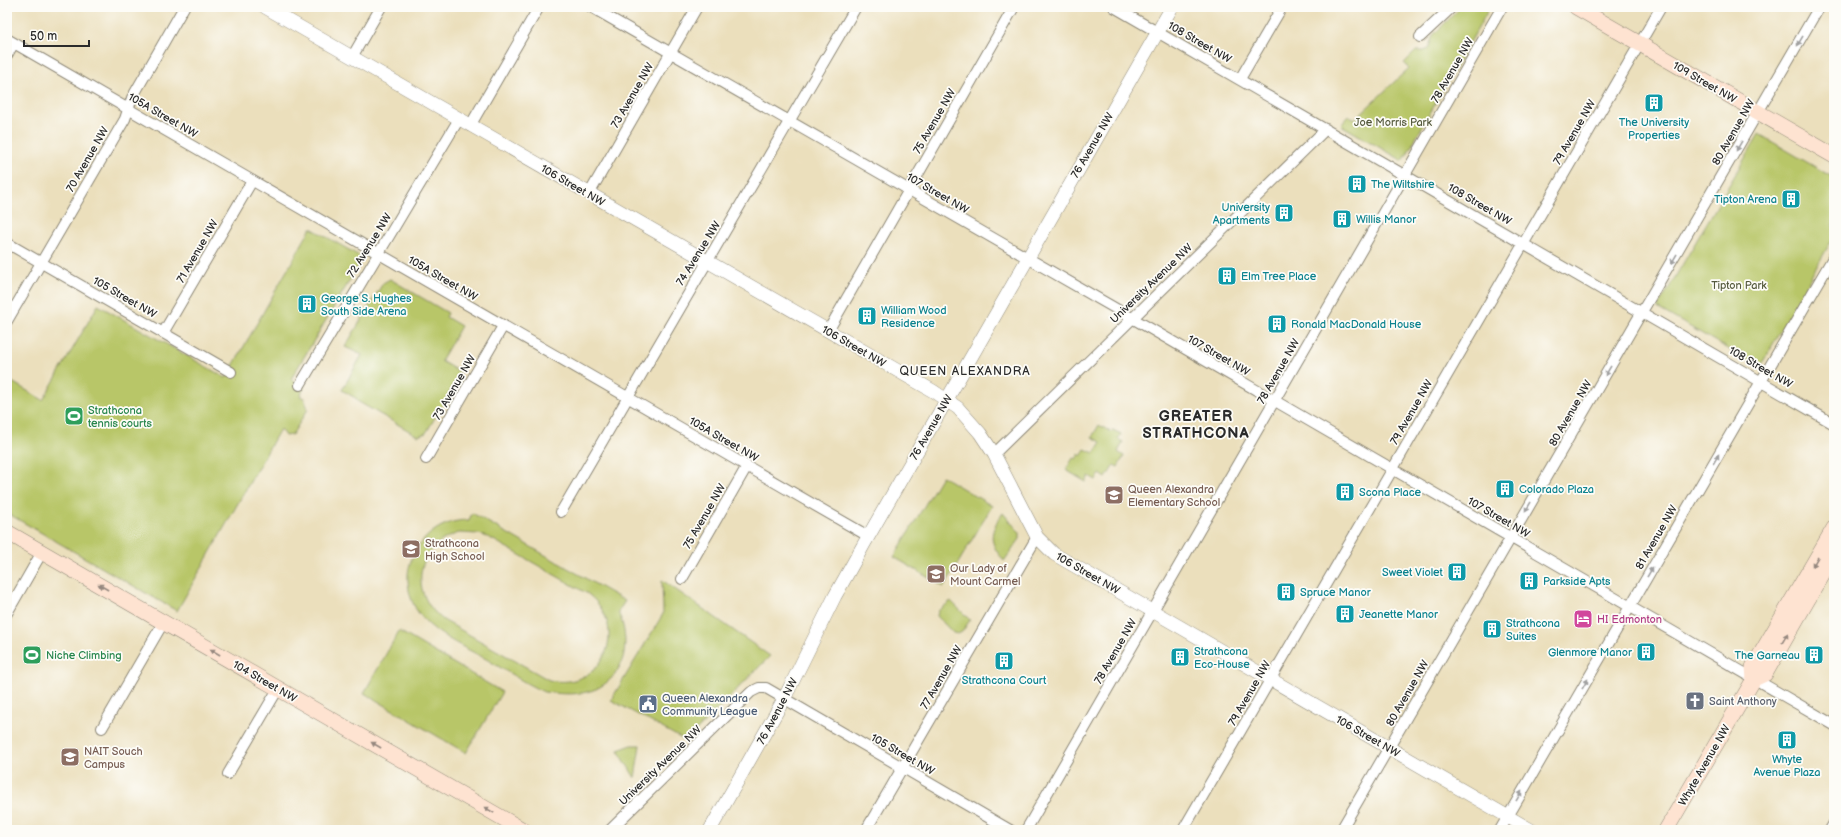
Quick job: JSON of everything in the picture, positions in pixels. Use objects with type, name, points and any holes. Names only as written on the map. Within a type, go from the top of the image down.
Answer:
[{"type":"main road","name":"109 Street NW","points":[[1576,7],[1834,156]]},
{"type":"main road","name":"Whyte Avenue NW","points":[[1666,830],[1754,679],[1753,667],[1834,528]]},
{"type":"main road","name":"104 Street NW","points":[[7,532],[523,830]]},
{"type":"main road","name":"Whyte Avenue NW","points":[[1754,679],[1765,674],[1834,554]]},
{"type":"street","name":"70 Avenue NW","points":[[7,321],[125,118],[132,98],[184,7]]},
{"type":"street","name":"106 Street NW","points":[[264,7],[828,330],[947,400],[963,413],[994,454],[1037,537],[1054,554],[1531,830]]},
{"type":"street","points":[[352,57],[381,7]]},
{"type":"street","points":[[470,126],[539,7]]},
{"type":"street","name":"107 Street NW","points":[[591,7],[1275,400],[1834,725]]},
{"type":"street","name":"73 Avenue NW","points":[[589,194],[697,7]]},
{"type":"street","name":"74 Avenue NW","points":[[561,512],[856,7]]},
{"type":"street","name":"75 Avenue NW","points":[[828,330],[1014,7]]},
{"type":"street","name":"108 Street NW","points":[[1114,7],[1834,424]]},
{"type":"street","name":"76 Avenue NW","points":[[710,830],[784,699],[835,596],[868,536],[1172,7]]},
{"type":"street","points":[[1240,79],[1282,7]]},
{"type":"street","points":[[1420,37],[1452,7]]},
{"type":"street","name":"78 Avenue NW","points":[[1026,830],[1502,7]]},
{"type":"street","name":"79 Avenue NW","points":[[1183,830],[1661,7]]},
{"type":"street","name":"80 Avenue NW","points":[[1341,830],[1819,7]]},
{"type":"street","name":"105A Street NW","points":[[10,41],[868,536]]},
{"type":"street","points":[[7,55],[10,41]]},
{"type":"street","name":"72 Avenue NW","points":[[300,385],[459,119]]},
{"type":"street","name":"University Avenue NW","points":[[994,454],[1326,129]]},
{"type":"street","name":"71 Avenue NW","points":[[163,333],[252,181]]},
{"type":"street","name":"105 Street NW","points":[[7,243],[231,372]]},
{"type":"street","name":"81 Avenue NW","points":[[1500,830],[1834,256]]},
{"type":"street","name":"73 Avenue NW","points":[[426,459],[503,326]]},
{"type":"street","name":"75 Avenue NW","points":[[682,578],[747,466]]},
{"type":"street","name":"77 Avenue NW","points":[[866,830],[1037,537]]},
{"type":"street","points":[[7,613],[42,552]]},
{"type":"street","points":[[102,728],[163,622]]},
{"type":"street","name":"University Avenue NW","points":[[610,830],[754,690],[766,688],[784,699]]},
{"type":"street","points":[[228,774],[278,689]]},
{"type":"street","name":"105 Street NW","points":[[784,699],[1010,830]]},
{"type":"street","points":[[1830,830],[1834,823]]},
{"type":"green space","name":"Joe Morris Park","points":[[1461,7],[1490,7],[1403,161],[1341,125],[1349,116],[1355,119],[1409,68],[1404,63],[1416,51],[1424,51],[1428,49],[1433,35]]},
{"type":"green space","name":"Tipton Park","points":[[1759,134],[1834,178],[1834,236],[1760,367],[1657,308]]},
{"type":"green space","points":[[311,228],[363,258],[291,379],[304,388],[300,396],[304,398],[308,409],[292,435],[285,436],[280,429],[177,611],[7,513],[7,379],[43,400],[98,305],[226,378]]},
{"type":"green space","points":[[390,279],[448,313],[446,317],[461,326],[441,361],[461,373],[426,433],[418,436],[357,401],[357,399],[342,390],[362,355],[345,347],[383,283]]},
{"type":"green space","points":[[1099,425],[1111,432],[1113,430],[1121,434],[1118,439],[1123,442],[1118,452],[1124,456],[1118,467],[1114,465],[1106,478],[1100,474],[1096,480],[1089,476],[1086,482],[1066,470],[1073,458],[1076,459],[1079,454],[1081,456],[1085,449],[1094,453],[1101,442],[1092,437]]},
{"type":"green space","points":[[942,476],[992,506],[944,587],[894,557]]},
{"type":"green space","points":[[472,513],[625,601],[618,612],[624,633],[624,655],[620,666],[606,683],[596,689],[584,693],[564,694],[544,692],[447,638],[425,621],[416,610],[411,597],[408,582],[408,573],[413,555],[423,541],[440,527],[461,520],[469,520]],"holes":[[[459,533],[479,534],[490,538],[588,594],[601,608],[608,623],[609,639],[605,654],[596,667],[584,676],[568,681],[549,680],[445,621],[433,610],[425,598],[421,585],[421,572],[425,560],[433,549],[444,539]]]},
{"type":"green space","points":[[1003,513],[1020,533],[1020,539],[1004,561],[995,548],[992,537],[995,526]]},
{"type":"green space","points":[[662,580],[770,656],[686,741],[611,700],[663,614]]},
{"type":"green space","points":[[951,601],[970,620],[962,632],[958,634],[953,633],[937,616],[938,611]]},
{"type":"green space","points":[[399,631],[502,692],[466,753],[364,693]]},
{"type":"green space","points":[[632,745],[640,745],[635,778],[618,750]]},
{"type":"place","name":"The University Properties","points":[[1654,103]]},
{"type":"place","name":"The Wiltshire","points":[[1357,184]]},
{"type":"place","name":"Tipton Arena","points":[[1791,199]]},
{"type":"place","name":"University Apartments","points":[[1284,213]]},
{"type":"place","name":"Willis Manor","points":[[1342,219]]},
{"type":"place","name":"Elm Tree Place","points":[[1227,276]]},
{"type":"place","name":"George S. Hughes South Side Arena","points":[[307,304]]},
{"type":"place","name":"William Wood Residence","points":[[867,316]]},
{"type":"place","name":"Ronald MacDonald House","points":[[1277,324]]},
{"type":"place","name":"Strathcona tennis courts","points":[[74,416]]},
{"type":"place","name":"Colorado Plaza","points":[[1505,489]]},
{"type":"place","name":"Scona Place","points":[[1345,492]]},
{"type":"place","name":"Queen Alexandra Elementary School","points":[[1114,495]]},
{"type":"place","name":"Strathcona High School","points":[[411,549]]},
{"type":"place","name":"Sweet Violet","points":[[1457,572]]},
{"type":"place","name":"Our Lady of Mount Carmel","points":[[936,574]]},
{"type":"place","name":"Parkside Apts","points":[[1529,581]]},
{"type":"place","name":"Spruce Manor","points":[[1286,592]]},
{"type":"place","name":"Jeanette Manor","points":[[1345,614]]},
{"type":"place","name":"HI Edmonton","points":[[1583,619]]},
{"type":"place","name":"Strathcona Suites","points":[[1492,629]]},
{"type":"place","name":"Glenmore Manor","points":[[1646,652]]},
{"type":"place","name":"Niche Climbing","points":[[32,655]]},
{"type":"place","name":"The Garneau","points":[[1814,655]]},
{"type":"place","name":"Strathcona Eco-House","points":[[1180,657]]},
{"type":"place","name":"Strathcona Court","points":[[1004,661]]},
{"type":"place","name":"Saint Anthony","points":[[1695,701]]},
{"type":"place","name":"Queen Alexandra Community League","points":[[648,704]]},
{"type":"place","name":"Whyte Avenue Plaza","points":[[1787,740]]},
{"type":"place","name":"NAIT Souch Campus","points":[[70,757]]},
{"type":"district","name":"QUEEN ALEXANDRA","points":[[965,371]]},
{"type":"district","name":"GREATER STRATHCONA","points":[[1196,424]]}]
